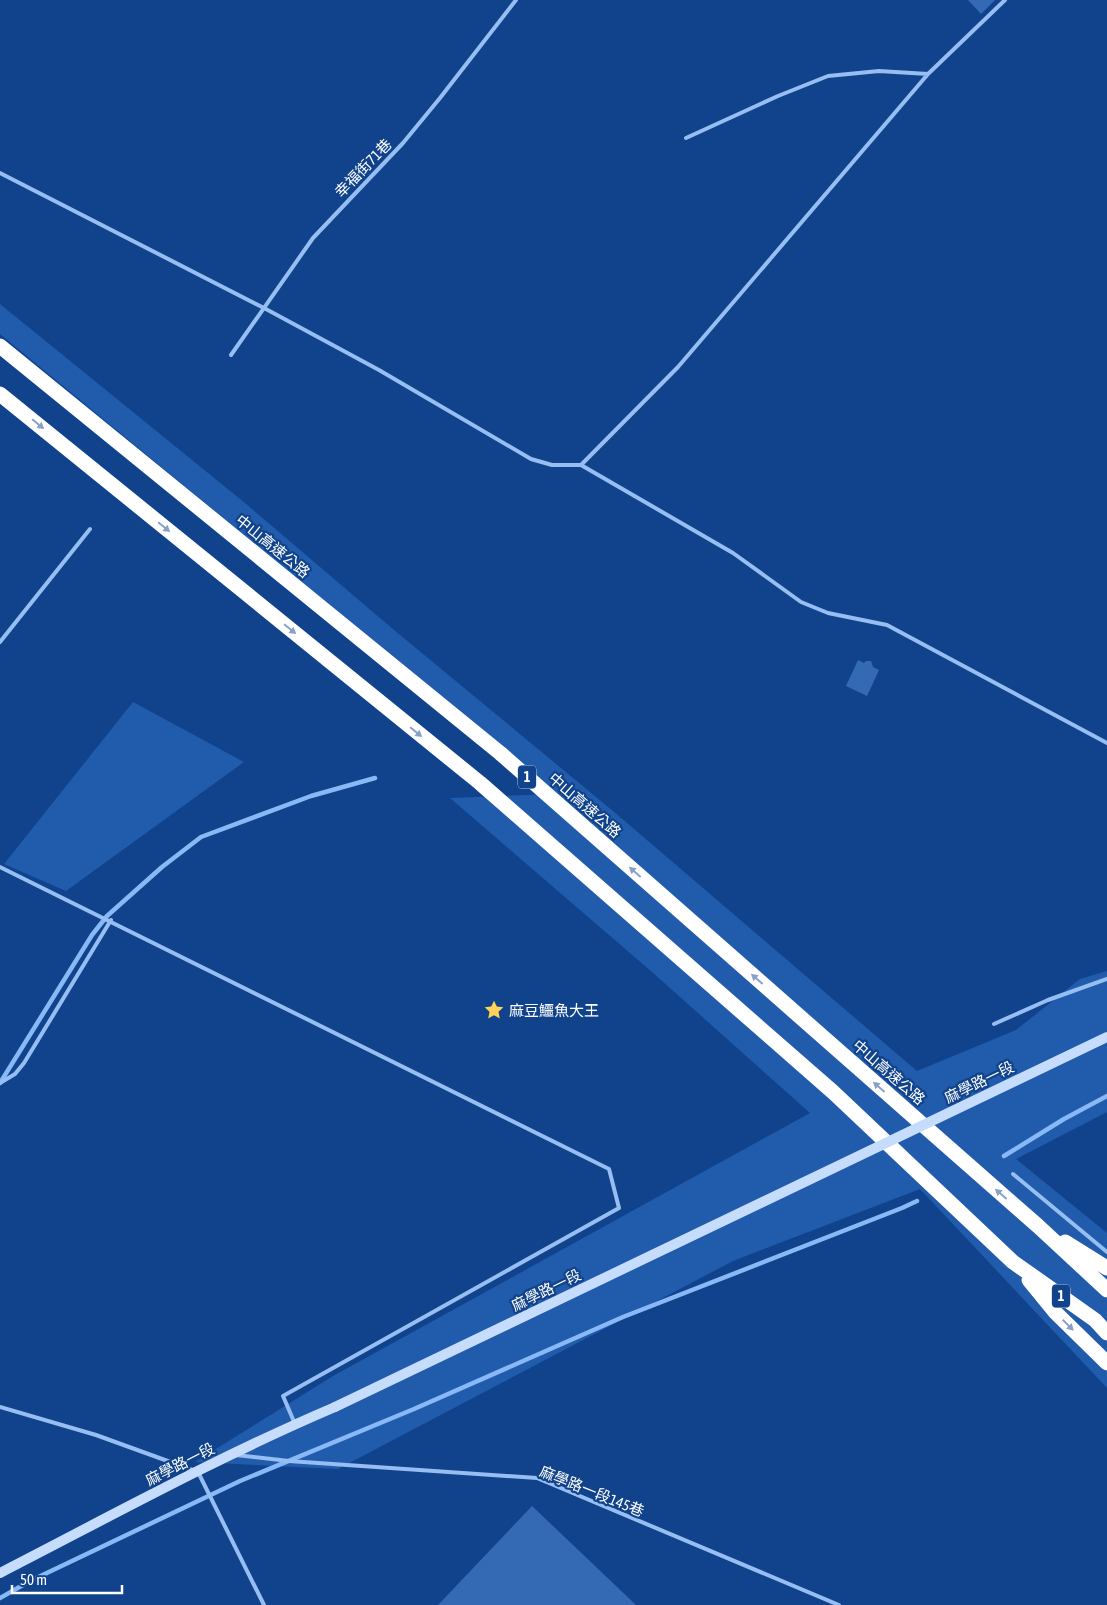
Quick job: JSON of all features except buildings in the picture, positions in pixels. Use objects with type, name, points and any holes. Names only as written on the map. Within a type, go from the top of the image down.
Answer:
[{"type":"highway","name":"中山高速公路","points":[[0,346],[500,753],[1038,1226],[1107,1290]]},
{"type":"highway","name":"1","points":[[0,394],[480,783],[833,1092],[1014,1262],[1094,1320],[1107,1333]]},
{"type":"highway","points":[[1038,1226],[1107,1268]]},
{"type":"highway","points":[[1014,1262],[1056,1313],[1107,1363]]},
{"type":"main road","name":"麻學路一段","points":[[0,1573],[232,1454],[335,1407],[1107,1037]]},
{"type":"lane","name":"幸福街71巷","points":[[231,355],[313,238],[344,203],[383,165],[422,120],[516,0]]},
{"type":"lane","points":[[581,466],[678,367],[928,74],[1005,0]]},
{"type":"lane","points":[[686,138],[778,96],[828,76],[879,71],[928,74]]},
{"type":"lane","points":[[0,173],[264,308],[379,370],[531,459],[552,465],[581,466],[733,553],[801,602],[828,613],[887,625],[1107,743]]},
{"type":"lane","points":[[0,642],[90,529]]},
{"type":"lane","points":[[0,867],[609,1169],[619,1208],[283,1396],[295,1424]]},
{"type":"lane","points":[[0,1083],[15,1074],[24,1063],[110,920]]},
{"type":"lane","points":[[994,1024],[1048,1000],[1107,979]]},
{"type":"lane","points":[[1013,1174],[1107,1252]]},
{"type":"lane","points":[[0,1406],[96,1435],[198,1472],[264,1605]]},
{"type":"lane","name":"麻學路一段145巷","points":[[232,1454],[289,1461],[537,1478],[839,1605]]},
{"type":"shaded area","points":[[0,304],[245,503],[394,630],[613,811],[917,1071],[1016,1030],[1080,979],[1107,971],[1107,1112],[1016,1159],[1107,1233],[1107,1388],[920,1189],[733,1261],[338,1469],[195,1462],[333,1376],[810,1113],[652,972],[450,798],[553,794],[363,633],[0,334]]},
{"type":"shaded area","points":[[133,702],[244,762],[66,891],[4,864]]},
{"type":"waterway","points":[[0,1083],[92,935],[107,916],[162,867],[201,837],[311,796],[375,778]]},
{"type":"waterway","points":[[1004,1156],[1064,1119],[1107,1096]]},
{"type":"waterway","points":[[0,1598],[30,1581],[240,1481],[414,1409],[623,1317],[917,1201]]},
{"type":"place","name":"麻豆鱷魚大王","points":[[494,1010]]}]
